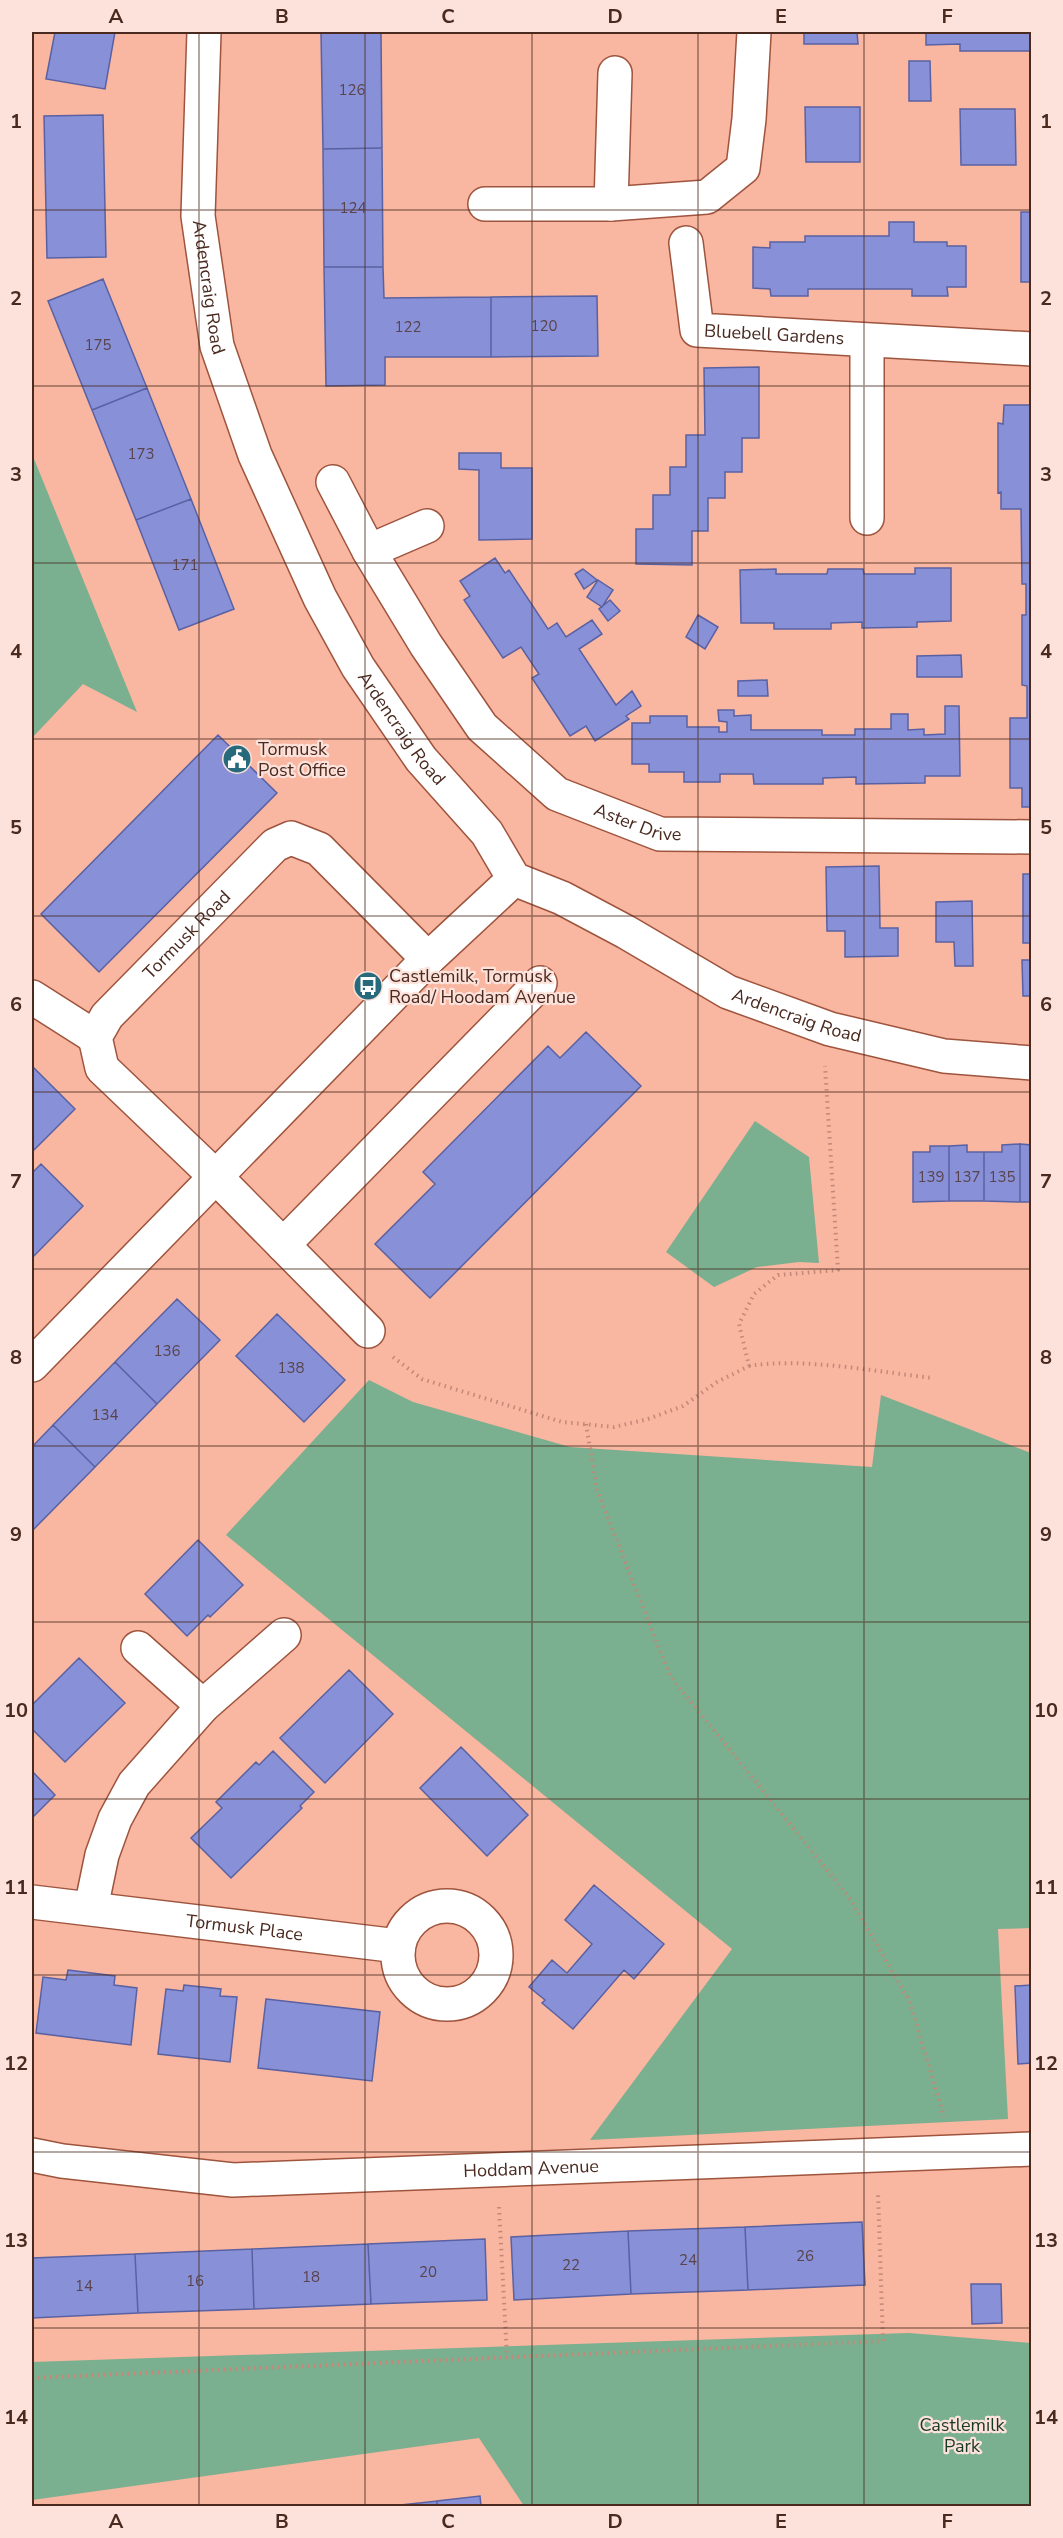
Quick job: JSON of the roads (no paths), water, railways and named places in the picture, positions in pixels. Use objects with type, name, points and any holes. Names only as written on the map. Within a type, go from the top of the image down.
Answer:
[{"type":"street","name":"Ardencraig Road","points":[[204,32],[198,216],[217,346],[255,455],[320,598],[358,667],[421,759],[487,833],[514,879],[561,898],[626,932],[728,992],[830,1029],[944,1056],[1032,1063]]},
{"type":"street","points":[[485,204],[610,204],[707,197],[743,168],[749,119],[754,32]]},
{"type":"street","points":[[610,204],[615,73]]},
{"type":"street","name":"Bluebell Gardens","points":[[686,243],[697,330],[1032,349]]},
{"type":"street","name":"Bluebell Gardens","points":[[867,341],[867,518]]},
{"type":"street","name":"Aster Drive","points":[[333,482],[369,551],[426,645],[482,727],[557,794],[660,834],[1032,837]]},
{"type":"street","points":[[369,551],[427,526]]},
{"type":"street","name":"Tormusk Road","points":[[95,1037],[107,1016],[275,845],[291,838],[319,849],[428,959]]},
{"type":"street","points":[[32,1365],[428,959],[514,879]]},
{"type":"street","points":[[283,1245],[540,983]]},
{"type":"street","points":[[32,997],[95,1037],[102,1068],[216,1178],[368,1331]]},
{"type":"street","points":[[91,1908],[102,1855],[115,1819],[134,1784],[203,1706],[284,1635]]},
{"type":"street","points":[[138,1648],[203,1706]]},
{"type":"street","name":"Tormusk Place","points":[[32,1902],[398,1946]]},
{"type":"street","name":"Hoddam Avenue","points":[[32,2155],[62,2161],[233,2180],[1032,2149]]},
{"type":"place","name":"Tormusk Post Office","points":[[237,759]]},
{"type":"place","name":"Castlemilk, Tormusk Road/ Hoodam Avenue","points":[[368,986]]},
{"type":"park label","name":"Castlemilk Park","points":[[962,2435]]}]
